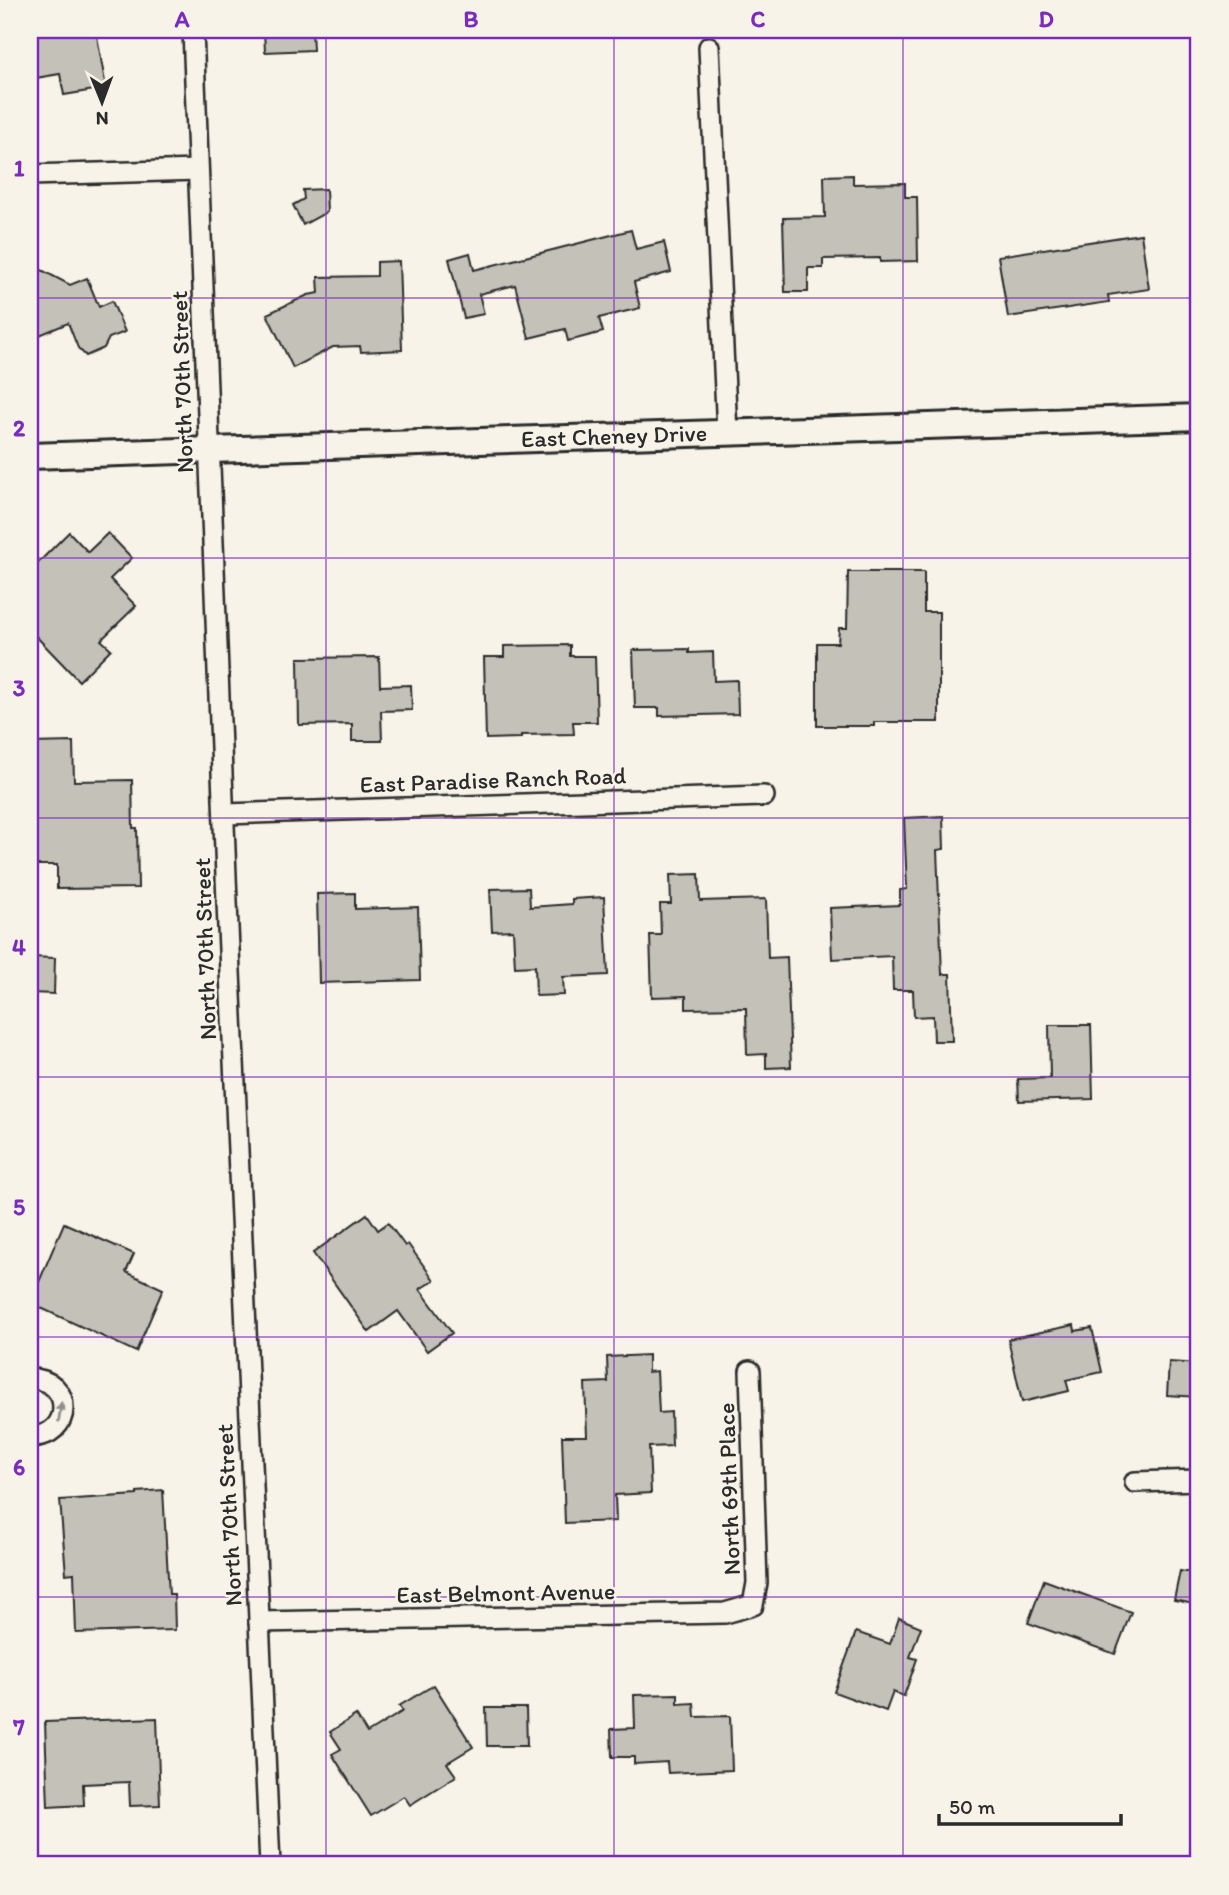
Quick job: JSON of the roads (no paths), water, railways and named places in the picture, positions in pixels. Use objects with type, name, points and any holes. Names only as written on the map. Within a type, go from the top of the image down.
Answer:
[{"type":"street","name":"North 70th Street","points":[[193,30],[270,1865]]},
{"type":"street","points":[[709,47],[727,433]]},
{"type":"street","points":[[30,175],[198,170]]},
{"type":"street","name":"East Cheney Drive","points":[[30,456],[1199,417]]},
{"type":"street","name":"East Paradise Ranch Road","points":[[224,814],[764,796]]},
{"type":"street","name":"North 69th Place","points":[[750,1371],[757,1583],[753,1605]]},
{"type":"street","points":[[30,1379],[48,1382],[56,1388],[63,1406],[62,1415],[51,1431],[30,1436]]},
{"type":"street","points":[[1135,1482],[1199,1480]]},
{"type":"street","name":"East Belmont Avenue","points":[[259,1622],[725,1613],[753,1605]]}]
